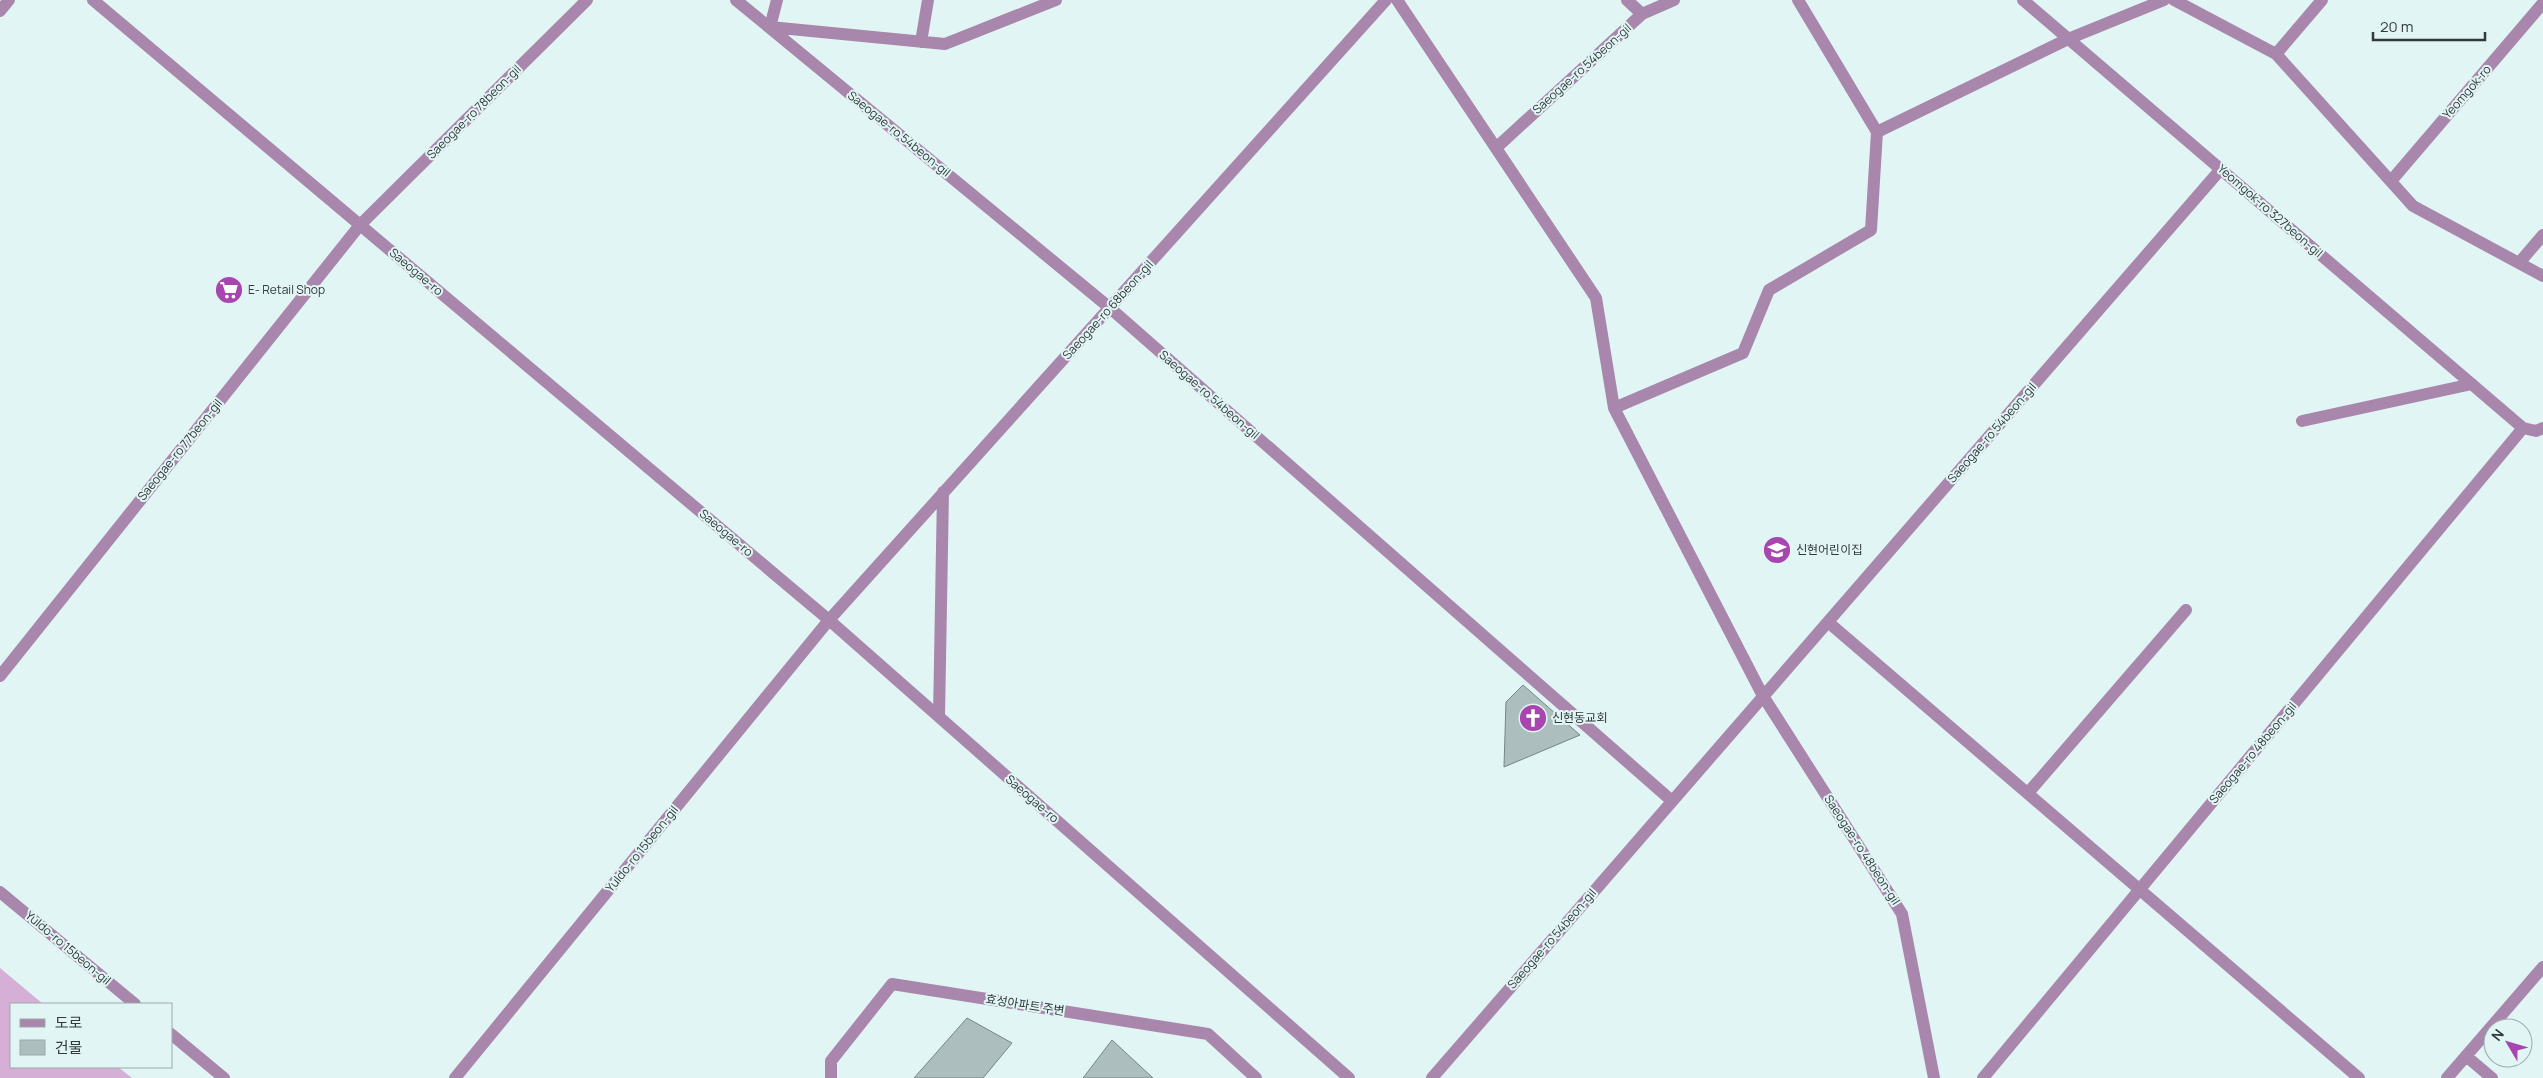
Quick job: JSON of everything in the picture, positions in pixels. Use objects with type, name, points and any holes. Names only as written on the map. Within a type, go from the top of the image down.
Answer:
[{"type":"street","points":[[0,11],[10,0]]},
{"type":"street","name":"Saeogae-ro","points":[[93,0],[828,620],[1349,1078]]},
{"type":"street","name":"Saeogae-ro 78beon-gil","points":[[360,224],[588,0]]},
{"type":"street","name":"Saeogae-ro 54beon-gil","points":[[736,0],[1110,308],[1672,801]]},
{"type":"street","points":[[778,0],[770,27],[945,44],[1056,0]]},
{"type":"street","points":[[921,42],[928,0]]},
{"type":"street","name":"Saeogae-ro 68beon-gil","points":[[828,620],[1386,0]]},
{"type":"street","points":[[1397,0],[1596,298],[1614,408],[1764,696]]},
{"type":"street","points":[[1627,0],[1642,14]]},
{"type":"street","name":"Saeogae-ro 54beon-gil","points":[[1496,148],[1642,14],[1674,0]]},
{"type":"street","points":[[1614,408],[1743,353],[1769,290],[1871,230],[1877,132],[1798,0]]},
{"type":"street","name":"Yeomgok-ro 327beon-gil","points":[[2023,0],[2523,428]]},
{"type":"street","points":[[1877,132],[2068,38],[2164,0]]},
{"type":"street","points":[[2174,0],[2276,54],[2413,206],[2543,276]]},
{"type":"street","points":[[2276,54],[2322,0]]},
{"type":"street","name":"Yeomgok-ro","points":[[2390,181],[2543,3]]},
{"type":"street","name":"Saeogae-ro 54beon-gil","points":[[1432,1078],[2221,169]]},
{"type":"street","name":"Saeogae-ro 77beon-gil","points":[[0,676],[360,224]]},
{"type":"street","points":[[2519,263],[2543,235]]},
{"type":"street","points":[[2302,421],[2472,384]]},
{"type":"street","points":[[2523,428],[2536,430],[2543,428]]},
{"type":"street","name":"Saeogae-ro 48beon-gil","points":[[1983,1078],[2523,428]]},
{"type":"street","points":[[939,717],[943,492]]},
{"type":"street","points":[[2028,793],[2186,610]]},
{"type":"street","name":"Yuldo-ro 15beon-gil","points":[[454,1078],[828,620]]},
{"type":"street","points":[[1828,622],[2359,1078]]},
{"type":"street","name":"Saeogae-ro 48beon-gil","points":[[1764,696],[1902,914],[1934,1078]]},
{"type":"street","name":"Yuldo-ro 15beon-gil","points":[[0,892],[134,1003]]},
{"type":"street","points":[[2446,1078],[2543,967]]},
{"type":"street","name":"효성아파트 주변","points":[[831,1078],[831,1061],[892,984],[1208,1034],[1256,1078]]},
{"type":"street","points":[[172,1035],[224,1078]]},
{"type":"street","points":[[2466,1056],[2492,1078]]},
{"type":"shaded area","points":[[0,968],[42,1003],[10,1003],[10,1068],[119,1068],[132,1078],[0,1078]]},
{"type":"building","name":"신현동교회","points":[[1523,685],[1580,735],[1504,767],[1506,702]]},
{"type":"building","points":[[967,1018],[1012,1043],[983,1078],[914,1078]]},
{"type":"building","points":[[1112,1040],[1153,1078],[1083,1078]]},
{"type":"place","name":"E- Retail Shop","points":[[229,290]]},
{"type":"place","name":"신현어린이집","points":[[1777,550]]},
{"type":"place","name":"신현동교회","points":[[1533,718]]}]
